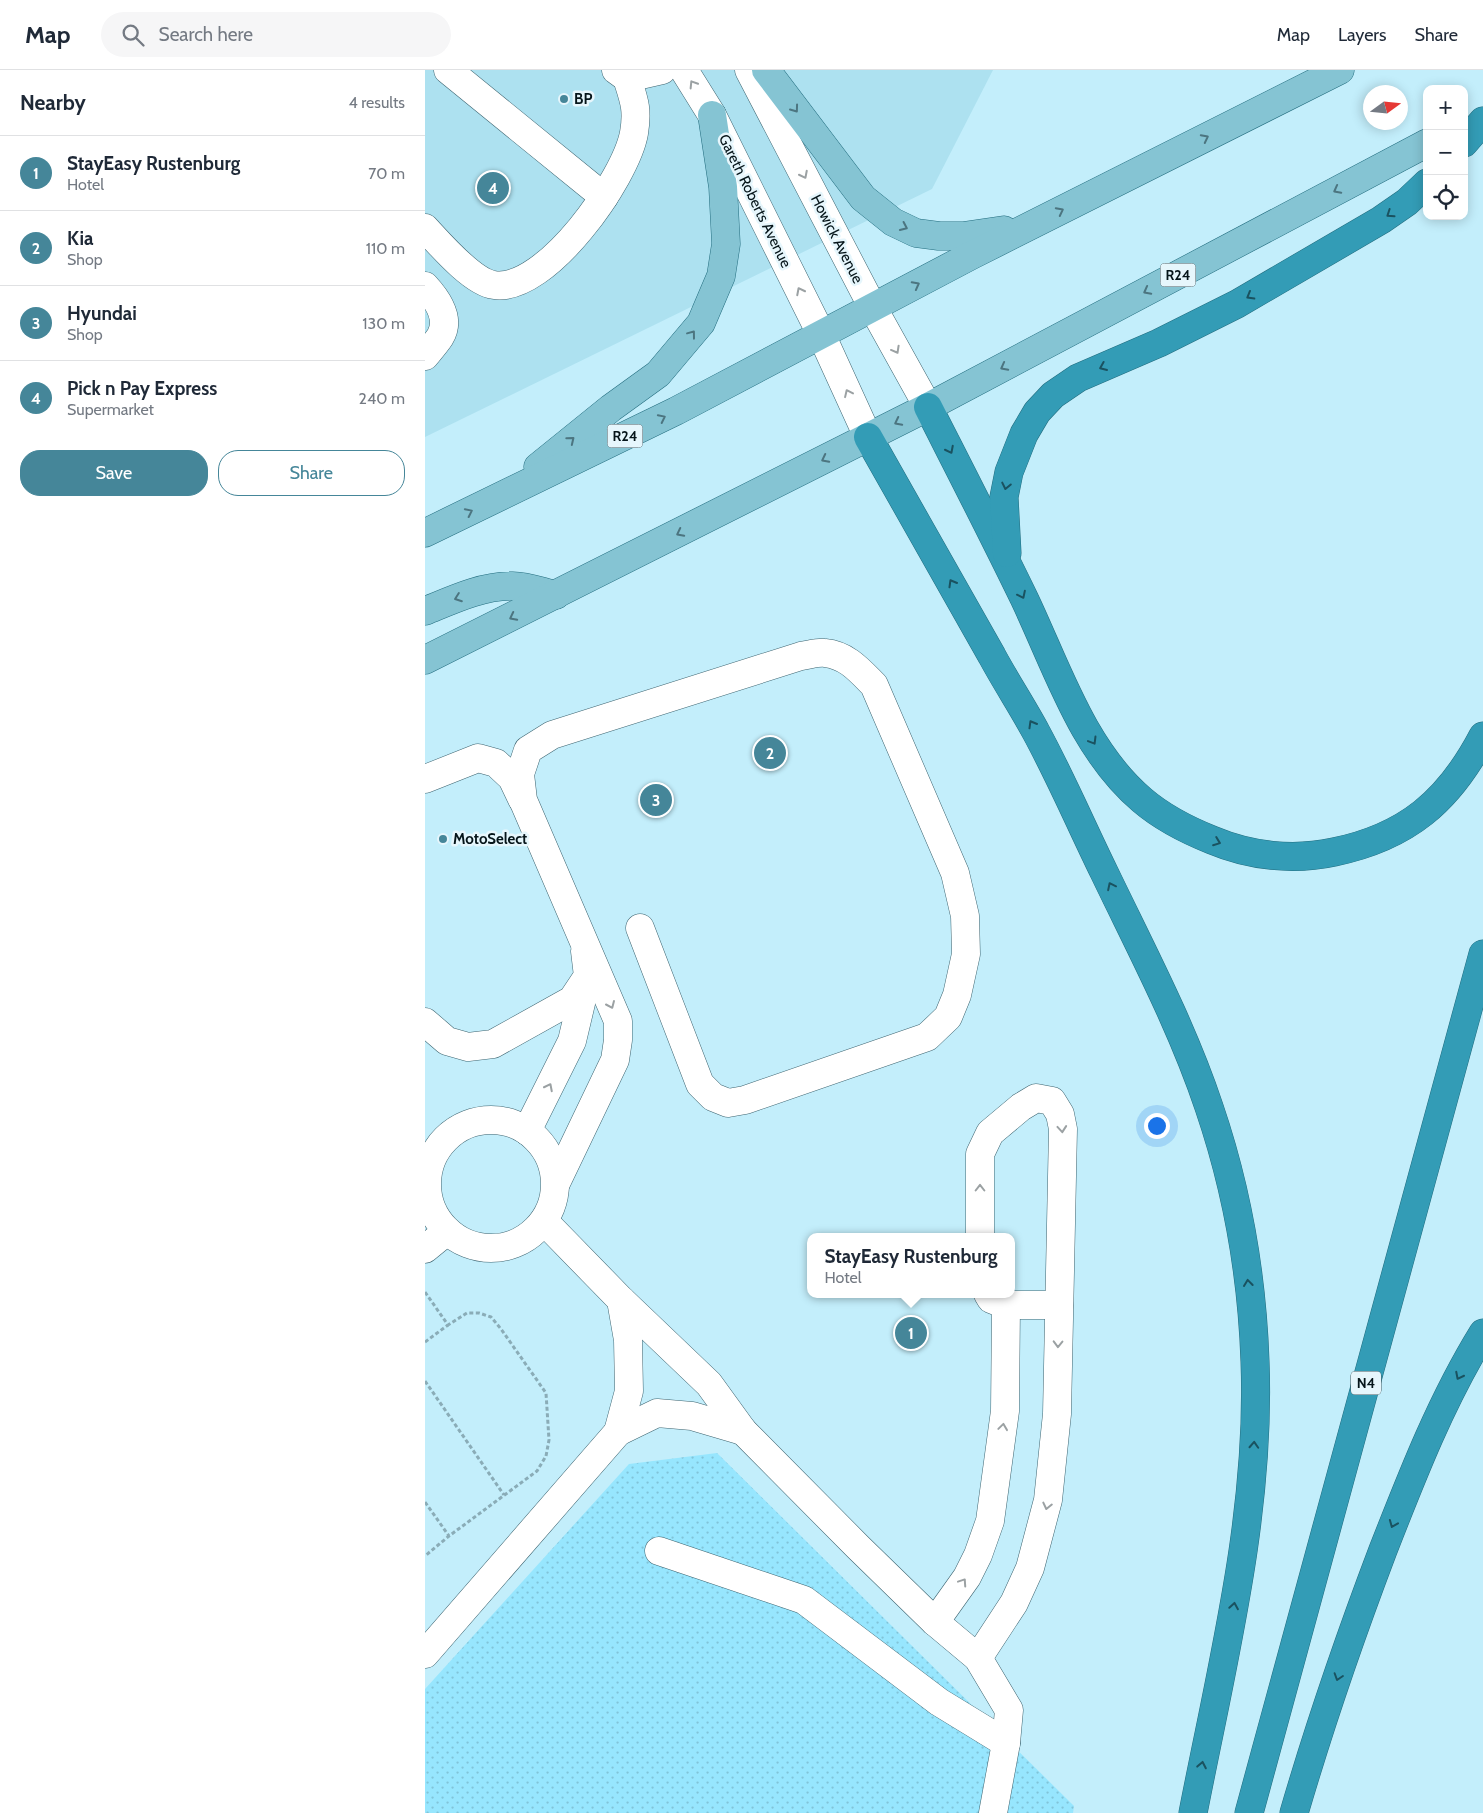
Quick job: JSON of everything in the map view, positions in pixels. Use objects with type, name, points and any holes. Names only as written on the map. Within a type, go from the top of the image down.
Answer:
[{"type":"highway","points":[[1468,138],[1483,121]]},
{"type":"highway","points":[[1008,566],[1003,506],[1009,472],[1024,434],[1037,412],[1049,398],[1063,386],[1078,378],[1159,343],[1245,299],[1381,220],[1407,202],[1423,187]]},
{"type":"highway","points":[[928,407],[1008,566],[1083,724],[1110,766],[1130,789],[1157,811],[1179,825],[1219,843],[1253,853],[1298,856],[1323,854],[1369,843],[1407,824],[1442,796],[1462,771],[1483,736]]},
{"type":"highway","points":[[868,437],[1037,733],[1132,930],[1199,1079],[1210,1109],[1236,1205],[1243,1240],[1253,1320],[1256,1407],[1254,1451],[1245,1538],[1234,1604],[1193,1813]]},
{"type":"highway","name":"N4","points":[[1249,1813],[1483,954]]},
{"type":"highway","points":[[1294,1813],[1356,1623],[1394,1523],[1435,1422],[1483,1333]]},
{"type":"main road","points":[[766,70],[863,198],[893,222],[916,233],[939,236],[963,236],[1030,226]]},
{"type":"main road","name":"R24","points":[[425,533],[676,411],[972,255],[1340,70]]},
{"type":"main road","points":[[1468,121],[1483,113]]},
{"type":"main road","points":[[506,494],[611,408],[658,374],[701,323],[721,276],[726,244],[723,186],[712,115]]},
{"type":"main road","name":"R24","points":[[425,660],[928,407],[1423,145]]},
{"type":"main road","points":[[425,611],[474,592],[512,585],[557,595]]},
{"type":"street","points":[[448,70],[604,196]]},
{"type":"street","points":[[425,228],[446,251],[479,279],[495,285],[512,283],[535,274],[583,228],[625,160],[633,135],[636,106],[621,74],[662,70]]},
{"type":"street","name":"Gareth Roberts Avenue","points":[[684,70],[712,115],[821,334]]},
{"type":"street","name":"Howick Avenue","points":[[749,70],[873,308],[928,407]]},
{"type":"street","points":[[425,286],[434,296],[442,310],[443,324],[441,336],[425,356]]},
{"type":"street","points":[[821,334],[868,437]]},
{"type":"street","points":[[425,667],[464,642]]},
{"type":"street","points":[[523,800],[520,774],[528,750],[552,735],[801,656],[824,653],[841,657],[857,667],[874,685],[955,873],[965,916],[966,954],[957,995],[948,1017],[927,1037],[771,1092],[728,1103],[713,1097],[701,1084],[640,928]]},
{"type":"street","points":[[425,779],[478,758],[496,762],[512,778],[618,1021],[615,1060],[556,1183],[553,1203],[545,1221],[529,1237],[509,1247],[487,1249],[465,1243],[447,1230],[435,1215],[428,1196],[428,1177],[433,1158],[434,1136],[455,1132],[468,1124],[483,1120],[506,1122],[527,1131],[542,1144],[552,1162],[556,1183]]},
{"type":"street","points":[[527,1131],[572,1041],[588,976],[584,944]]},
{"type":"street","points":[[425,1022],[447,1041],[468,1047],[493,1044],[572,1000],[588,976]]},
{"type":"street","points":[[978,1658],[1014,1603],[1030,1568],[1048,1500],[1057,1414],[1063,1129],[1060,1114],[1052,1101],[1036,1098],[1021,1107],[989,1133],[980,1154],[980,1233]]},
{"type":"street","points":[[545,1221],[621,1300],[709,1384],[743,1431],[935,1622],[978,1658],[1009,1710],[993,1813]]},
{"type":"street","points":[[425,1249],[447,1230]]},
{"type":"street","points":[[618,1432],[629,1391],[628,1340],[621,1300]]},
{"type":"street","points":[[935,1622],[967,1577],[979,1555],[990,1521],[1005,1411],[997,1300],[1059,1305]]},
{"type":"street","points":[[425,1654],[618,1432],[657,1413],[692,1416],[743,1431]]},
{"type":"street","points":[[659,1551],[804,1600],[939,1702],[1005,1743]]},
{"type":"path","points":[[425,1292],[448,1325]]},
{"type":"path","points":[[425,1342],[467,1313],[479,1313],[491,1318],[501,1329],[546,1393],[549,1440],[546,1456],[537,1471],[425,1556]]},
{"type":"path","points":[[425,1381],[504,1495]]},
{"type":"path","points":[[425,1502],[449,1536]]},
{"type":"shaded area","points":[[425,70],[993,70],[932,189],[425,437]]},
{"type":"shaded area","points":[[717,1453],[1074,1806],[1073,1813],[425,1813],[425,1689],[629,1464]]},
{"type":"place","name":"BP","points":[[564,99]]},
{"type":"place","name":"Pick n Pay Express","points":[[493,188]]},
{"type":"place","name":"Kia","points":[[770,753]]},
{"type":"place","name":"Hyundai","points":[[656,800]]},
{"type":"place","name":"MotoSelect","points":[[443,839]]},
{"type":"place","name":"StayEasy Rustenburg","points":[[911,1333]]}]
